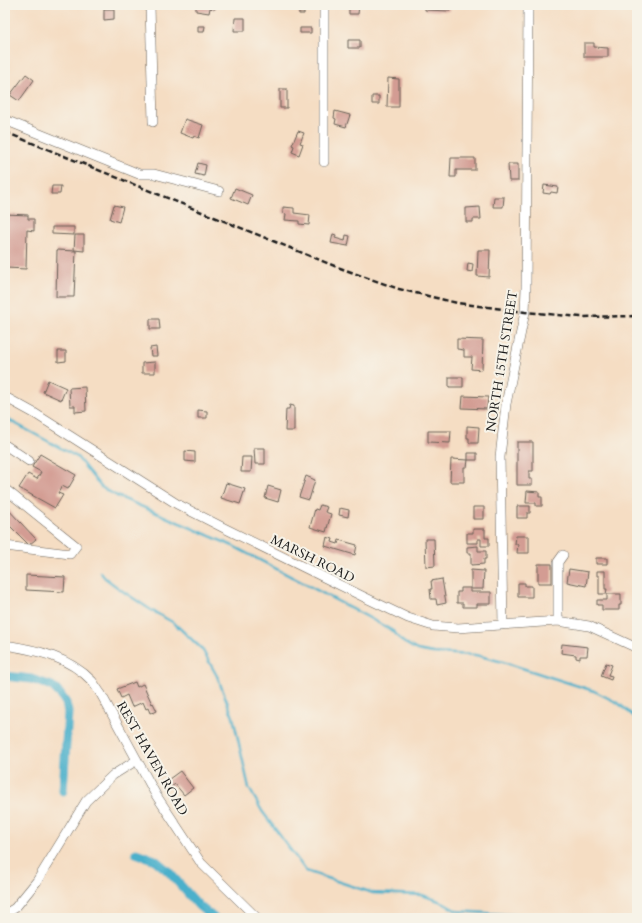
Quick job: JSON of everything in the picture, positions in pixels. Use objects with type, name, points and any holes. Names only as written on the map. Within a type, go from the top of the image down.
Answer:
[{"type":"street","points":[[150,5],[153,122]]},
{"type":"street","points":[[324,5],[324,162]]},
{"type":"street","name":"NORTH 15TH STREET","points":[[503,625],[500,457],[506,404],[519,344],[526,288],[528,5]]},
{"type":"street","points":[[5,120],[139,174],[154,174],[219,191]]},
{"type":"street","name":"MARSH ROAD","points":[[5,397],[34,413],[177,504],[267,550],[408,618],[433,626],[458,628],[558,621],[589,626],[637,648]]},
{"type":"street","points":[[5,446],[29,461]]},
{"type":"street","points":[[5,489],[76,546],[70,554],[5,546]]},
{"type":"street","points":[[558,621],[558,562],[564,555]]},
{"type":"street","name":"REST HAVEN ROAD","points":[[5,645],[38,651],[65,661],[79,670],[92,682],[101,694],[156,795],[201,864],[257,918]]},
{"type":"street","points":[[5,914],[15,908],[37,881],[86,801],[113,774],[137,760]]},
{"type":"building","points":[[196,5],[216,5],[215,9],[210,8],[209,13],[196,11]]},
{"type":"building","points":[[244,5],[261,5],[261,7],[244,7]]},
{"type":"building","points":[[293,5],[307,5],[307,8],[304,8],[304,14],[299,14],[298,8],[293,8]]},
{"type":"building","points":[[349,5],[359,5],[358,14],[349,14]]},
{"type":"building","points":[[425,5],[450,5],[450,11],[425,10]]},
{"type":"building","points":[[104,9],[114,9],[114,19],[104,20]]},
{"type":"building","points":[[235,18],[245,18],[245,31],[234,31]]},
{"type":"building","points":[[198,26],[205,26],[204,32],[198,32]]},
{"type":"building","points":[[300,28],[311,28],[311,33],[300,33]]},
{"type":"building","points":[[348,40],[360,40],[360,48],[348,48]]},
{"type":"building","points":[[584,43],[594,43],[594,47],[608,48],[608,57],[584,57]]},
{"type":"building","points":[[26,74],[34,80],[19,101],[10,95]]},
{"type":"building","points":[[388,78],[399,79],[399,107],[387,107]]},
{"type":"building","points":[[280,89],[287,89],[287,108],[280,108]]},
{"type":"building","points":[[372,96],[379,96],[379,104],[372,104]]},
{"type":"building","points":[[335,111],[350,115],[346,127],[335,124]]},
{"type":"building","points":[[185,119],[203,125],[199,138],[194,136],[193,138],[180,133]]},
{"type":"building","points":[[298,131],[304,133],[300,143],[303,144],[299,155],[292,152],[294,146],[292,145]]},
{"type":"building","points":[[451,158],[475,158],[475,170],[456,170],[456,177],[450,177]]},
{"type":"building","points":[[198,163],[206,165],[204,176],[195,174]]},
{"type":"building","points":[[508,164],[518,164],[518,181],[509,181]]},
{"type":"building","points":[[544,185],[558,187],[557,193],[543,193]]},
{"type":"building","points":[[52,186],[61,186],[60,194],[51,194]]},
{"type":"building","points":[[235,188],[252,195],[248,205],[231,198]]},
{"type":"building","points":[[494,197],[504,197],[503,207],[493,207]]},
{"type":"building","points":[[114,205],[123,207],[119,222],[110,219]]},
{"type":"building","points":[[283,207],[294,208],[294,213],[310,215],[309,225],[299,224],[299,221],[285,220],[286,214],[283,213]]},
{"type":"building","points":[[480,207],[481,219],[473,219],[473,222],[466,222],[466,208]]},
{"type":"building","points":[[5,214],[28,215],[28,219],[34,219],[34,231],[27,230],[26,269],[6,268],[5,271]]},
{"type":"building","points":[[52,227],[74,227],[74,235],[52,234]]},
{"type":"building","points":[[333,234],[336,235],[335,238],[345,241],[346,235],[350,236],[348,246],[331,243]]},
{"type":"building","points":[[75,235],[84,235],[84,251],[74,250]]},
{"type":"building","points":[[57,250],[76,251],[74,297],[56,297]]},
{"type":"building","points":[[478,250],[490,250],[489,277],[477,276]]},
{"type":"building","points":[[468,263],[473,264],[472,272],[467,271]]},
{"type":"building","points":[[150,319],[159,319],[160,329],[150,329]]},
{"type":"building","points":[[457,339],[483,340],[482,370],[471,369],[472,357],[464,357],[464,350],[457,349]]},
{"type":"building","points":[[156,347],[157,356],[151,356],[150,348]]},
{"type":"building","points":[[58,351],[66,351],[66,361],[58,362]]},
{"type":"building","points":[[155,362],[155,373],[142,373],[142,363]]},
{"type":"building","points":[[449,377],[463,377],[463,387],[449,387]]},
{"type":"building","points":[[48,380],[66,388],[61,400],[43,392]]},
{"type":"building","points":[[85,387],[86,411],[75,412],[75,406],[70,406],[69,388]]},
{"type":"building","points":[[463,396],[488,397],[487,409],[462,408]]},
{"type":"building","points":[[290,405],[294,406],[294,431],[285,431],[286,409],[289,409]]},
{"type":"building","points":[[198,410],[207,411],[207,418],[198,418]]},
{"type":"building","points":[[467,426],[479,427],[478,443],[469,443],[469,438],[467,438]]},
{"type":"building","points":[[428,431],[451,431],[450,443],[428,442]]},
{"type":"building","points":[[517,442],[533,442],[533,471],[529,471],[529,479],[532,479],[532,485],[517,485]]},
{"type":"building","points":[[254,448],[265,448],[265,464],[255,464]]},
{"type":"building","points":[[185,451],[195,452],[195,462],[185,461]]},
{"type":"building","points":[[468,453],[477,453],[477,460],[468,460]]},
{"type":"building","points":[[40,454],[76,475],[68,489],[62,486],[58,493],[63,495],[55,508],[19,488],[28,474],[37,479],[41,472],[32,467]]},
{"type":"building","points":[[242,457],[252,457],[251,472],[241,472]]},
{"type":"building","points":[[451,459],[468,460],[467,467],[464,467],[464,482],[450,482]]},
{"type":"building","points":[[306,476],[315,480],[309,500],[299,497]]},
{"type":"building","points":[[226,483],[245,489],[240,504],[221,498]]},
{"type":"building","points":[[268,486],[281,490],[278,502],[265,498]]},
{"type":"building","points":[[527,491],[539,492],[539,497],[542,497],[542,506],[536,506],[536,503],[526,503]]},
{"type":"building","points":[[320,505],[327,507],[325,512],[331,514],[326,532],[310,527],[315,509],[318,510]]},
{"type":"building","points":[[5,506],[36,539],[29,545],[5,521]]},
{"type":"building","points":[[517,506],[530,506],[530,513],[527,513],[527,518],[517,518]]},
{"type":"building","points":[[473,507],[484,507],[484,519],[473,519]]},
{"type":"building","points":[[340,508],[349,510],[348,517],[339,515]]},
{"type":"building","points":[[473,529],[485,529],[485,538],[489,538],[489,546],[481,546],[481,539],[478,539],[478,543],[467,543],[467,533],[473,533]]},
{"type":"building","points":[[516,536],[529,536],[529,553],[517,553],[518,544],[515,544]]},
{"type":"building","points":[[327,537],[333,539],[332,542],[338,544],[339,540],[357,545],[355,555],[325,546]]},
{"type":"building","points":[[425,539],[434,539],[435,566],[426,567]]},
{"type":"building","points":[[478,546],[478,551],[486,551],[486,559],[484,559],[484,564],[471,565],[471,553],[467,553],[467,547]]},
{"type":"building","points":[[596,558],[607,558],[607,564],[596,564]]},
{"type":"building","points":[[538,564],[552,564],[552,583],[538,583]]},
{"type":"building","points":[[569,569],[588,572],[586,586],[567,582]]},
{"type":"building","points":[[471,570],[484,571],[483,589],[471,589]]},
{"type":"building","points":[[597,571],[605,571],[605,589],[607,589],[606,594],[599,594],[599,576],[597,576]]},
{"type":"building","points":[[26,575],[65,577],[64,592],[26,590]]},
{"type":"building","points":[[442,579],[446,603],[437,605],[436,599],[431,599],[431,581]]},
{"type":"building","points":[[518,583],[525,583],[525,586],[532,586],[532,597],[518,597]]},
{"type":"building","points":[[461,588],[470,588],[470,592],[491,592],[491,604],[477,604],[477,607],[463,607],[463,603],[457,603],[457,592],[461,592]]},
{"type":"building","points":[[607,594],[621,594],[621,605],[619,605],[619,610],[602,610],[602,605],[597,605],[597,600],[607,600]]},
{"type":"building","points":[[562,644],[588,647],[587,656],[580,656],[580,659],[576,658],[576,655],[561,653]]},
{"type":"building","points":[[606,663],[612,665],[608,675],[612,676],[611,680],[601,676]]},
{"type":"building","points":[[135,682],[137,687],[143,684],[152,704],[153,703],[157,711],[150,713],[148,708],[146,709],[143,702],[132,707],[127,695],[121,698],[117,689]]},
{"type":"building","points":[[180,771],[193,788],[184,795],[175,784],[170,788],[165,782]]},
{"type":"waterway","points":[[5,418],[77,457],[101,487],[117,496],[233,546],[393,631],[403,642],[417,650],[433,653],[476,655],[503,662],[594,691],[618,703],[637,719]]},
{"type":"waterway","points":[[100,572],[105,578],[121,590],[174,623],[202,649],[217,676],[233,717],[249,788],[262,811],[306,871],[373,893],[422,895],[439,901],[457,911],[516,915],[527,918]]},
{"type":"waterway","points":[[5,676],[31,679],[52,686],[66,703],[68,712],[63,791]]},
{"type":"waterway","points":[[136,853],[155,860],[168,871],[199,906],[214,918]]},
{"type":"railway","points":[[5,132],[337,267],[399,289],[457,303],[525,312],[581,317],[637,316]]}]
